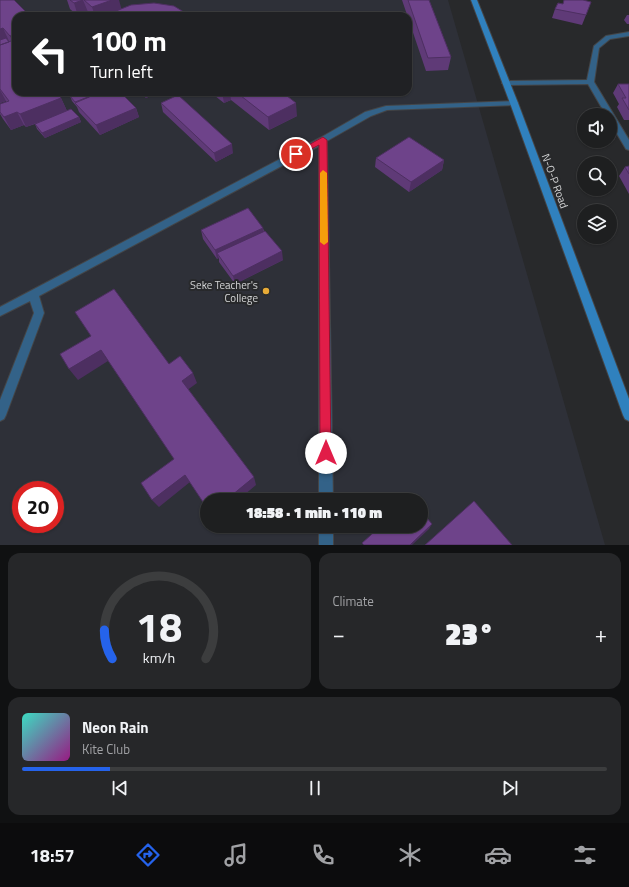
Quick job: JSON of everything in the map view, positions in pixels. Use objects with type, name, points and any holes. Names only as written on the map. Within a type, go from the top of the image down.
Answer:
[{"type":"street","name":"N-O-P Road","points":[[474,0],[514,103],[629,415]]},
{"type":"lane","points":[[606,108],[590,82],[596,47],[608,36],[629,34]]},
{"type":"lane","points":[[506,83],[590,82]]},
{"type":"lane","points":[[0,312],[323,140],[368,114],[386,108],[514,103]]},
{"type":"lane","points":[[617,127],[629,147]]},
{"type":"lane","points":[[323,140],[326,493]]},
{"type":"lane","points":[[0,415],[39,313],[33,294]]},
{"type":"lane","points":[[326,533],[326,545]]},
{"type":"shaded area","name":"Seke Teacher's College","points":[[0,0],[448,0],[605,545],[0,545]]},
{"type":"building","points":[[0,0],[14,0],[26,12],[12,12],[12,35],[10,36],[3,28],[0,29]]},
{"type":"building","points":[[70,0],[83,0],[74,3]]},
{"type":"building","points":[[84,0],[112,0],[92,7]]},
{"type":"building","points":[[408,0],[429,0],[451,57],[428,58]]},
{"type":"building","points":[[564,0],[583,0],[591,2],[586,15],[555,9],[558,3],[563,4]]},
{"type":"building","points":[[154,3],[174,6],[184,12],[114,12],[131,5]]},
{"type":"building","points":[[6,38],[9,42],[0,45],[0,40]]},
{"type":"building","points":[[11,41],[12,42],[12,96],[59,96],[61,98],[20,114],[17,112],[4,117],[0,112],[0,104],[9,101],[0,89],[0,45]]},
{"type":"building","points":[[618,84],[629,84],[629,110],[622,98],[626,98]]},
{"type":"building","points":[[70,96],[91,96],[75,102]]},
{"type":"building","points":[[92,96],[124,96],[136,108],[96,125],[75,103]]},
{"type":"building","points":[[179,96],[232,144],[214,153],[161,103]]},
{"type":"building","points":[[241,96],[287,96],[296,103],[268,117]]},
{"type":"building","points":[[71,109],[79,117],[42,133],[35,124]]},
{"type":"building","points":[[409,137],[444,160],[411,182],[376,158]]},
{"type":"building","points":[[629,166],[629,174],[625,167]]},
{"type":"building","points":[[248,208],[263,228],[215,250],[201,230]]},
{"type":"building","points":[[265,231],[282,251],[233,276],[217,253]]},
{"type":"building","points":[[114,289],[169,364],[180,356],[193,373],[182,381],[254,477],[235,493],[200,493],[200,498],[185,475],[152,500],[141,483],[174,459],[101,350],[69,369],[60,354],[91,336],[75,312]]},
{"type":"building","points":[[474,501],[512,545],[425,545]]},
{"type":"building","points":[[428,519],[432,524],[428,528]]},
{"type":"building","points":[[373,533],[423,533],[410,545],[364,545],[362,543]]},
{"type":"slow traffic","points":[[323,173],[324,242]]},
{"type":"place","name":"Seke Teacher's College","points":[[266,291]]},
{"type":"route","points":[[296,154],[323,140],[326,453]]}]
